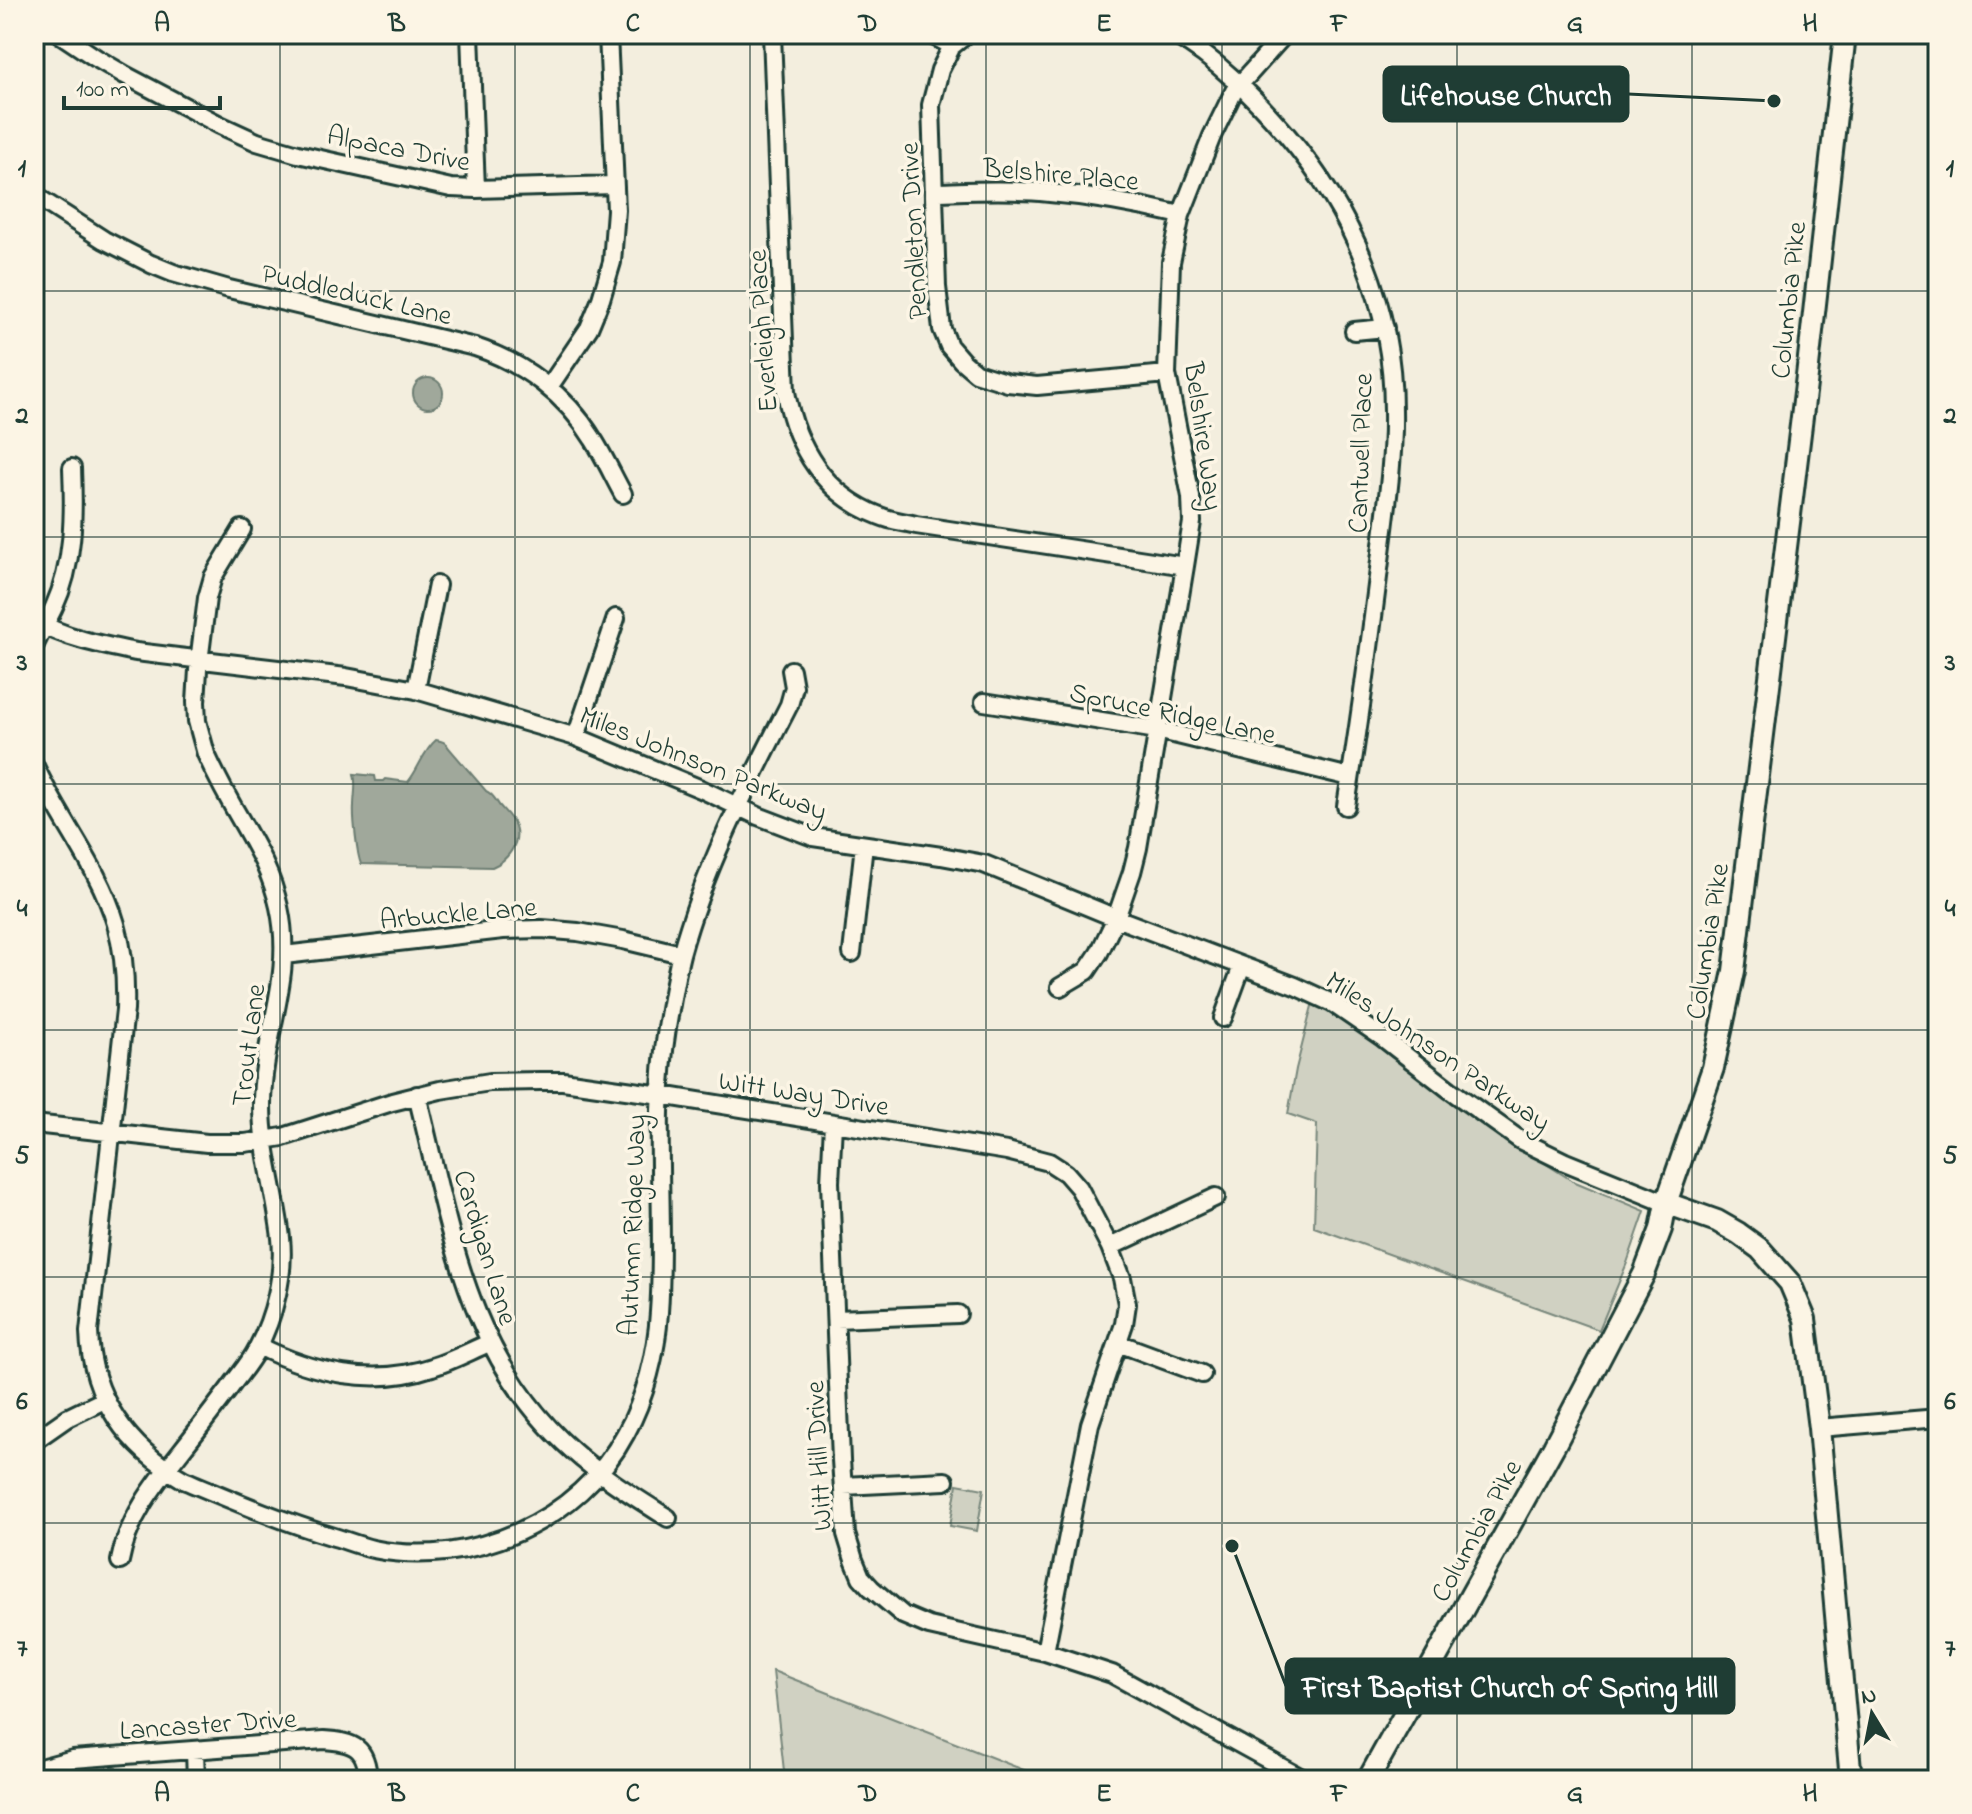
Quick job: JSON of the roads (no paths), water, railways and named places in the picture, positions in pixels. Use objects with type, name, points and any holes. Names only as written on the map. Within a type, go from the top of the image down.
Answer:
[{"type":"main road","name":"Columbia Pike","points":[[1368,1780],[1554,1446],[1644,1274],[1713,1068],[1734,971],[1807,376],[1845,34]]},
{"type":"main road","points":[[1666,1203],[1717,1221],[1760,1249],[1790,1283],[1805,1319],[1819,1428],[1851,1780]]},
{"type":"street","name":"Alpaca Drive","points":[[60,34],[125,75],[220,125],[288,152],[427,184],[476,189],[614,185]]},
{"type":"street","points":[[470,34],[476,189]]},
{"type":"street","points":[[549,387],[589,328],[612,262],[615,235],[608,34]]},
{"type":"street","name":"Everleigh Place","points":[[772,34],[786,392],[796,433],[819,474],[850,500],[880,517],[1185,566]]},
{"type":"street","points":[[930,34],[952,46]]},
{"type":"street","name":"Pendleton Drive","points":[[967,34],[952,46],[940,70],[931,105],[937,287],[942,329],[949,346],[976,373],[1008,383],[1037,386],[1167,374]]},
{"type":"street","name":"Cantwell Place","points":[[1173,34],[1206,55],[1240,85],[1291,140],[1324,183],[1369,269],[1385,328],[1393,410],[1391,455],[1368,665],[1346,806]]},
{"type":"street","name":"Belshire Way","points":[[1060,987],[1087,971],[1099,953],[1116,918],[1132,872],[1192,522],[1191,497],[1167,374],[1171,262],[1181,215],[1212,136],[1234,91],[1285,34]]},
{"type":"street","name":"Belshire Place","points":[[935,192],[1039,192],[1141,205],[1181,215]]},
{"type":"street","name":"Puddleduck Lane","points":[[34,195],[104,240],[173,273],[494,353],[549,387],[571,410],[593,438],[623,494]]},
{"type":"street","points":[[1354,331],[1385,328]]},
{"type":"street","points":[[34,647],[39,623],[55,605],[67,569],[72,535],[72,468]]},
{"type":"street","name":"Trout Lane","points":[[120,1561],[135,1517],[152,1488],[259,1346],[273,1309],[282,1253],[262,1104],[270,1036],[282,980],[284,955],[280,908],[264,861],[202,743],[196,711],[207,598],[213,577],[242,529]]},
{"type":"street","points":[[416,690],[437,585]]},
{"type":"street","points":[[576,737],[616,618]]},
{"type":"street","name":"Miles Johnson Parkway","points":[[39,623],[80,640],[136,652],[346,677],[416,690],[576,737],[813,837],[984,864],[1332,1003],[1520,1140],[1666,1203]]},
{"type":"street","name":"Autumn Ridge Way","points":[[34,764],[102,888],[120,942],[126,987],[89,1332],[93,1365],[104,1400],[137,1446],[166,1469],[207,1490],[373,1549],[427,1554],[470,1548],[511,1536],[530,1528],[570,1500],[598,1472],[627,1433],[647,1386],[659,1314],[661,1095],[667,1032],[681,954],[704,884],[737,807],[789,705],[794,687],[791,670]]},
{"type":"street","name":"Spruce Ridge Lane","points":[[984,702],[1157,730],[1350,777]]},
{"type":"street","points":[[852,953],[864,845]]},
{"type":"street","name":"Arbuckle Lane","points":[[284,955],[503,930],[542,929],[623,940],[681,954]]},
{"type":"street","points":[[1223,1018],[1242,966]]},
{"type":"street","name":"Witt Way Drive","points":[[34,1124],[207,1143],[265,1141],[417,1095],[490,1082],[563,1081],[1007,1151],[1049,1162],[1066,1173],[1079,1188],[1110,1247],[1122,1278],[1127,1315],[1090,1424],[1045,1652]]},
{"type":"street","name":"Cardigan Lane","points":[[417,1095],[465,1283],[489,1343],[519,1391],[573,1451],[598,1472],[668,1518]]},
{"type":"street","name":"Witt Hill Drive","points":[[833,1124],[830,1182],[843,1486],[846,1534],[861,1577],[903,1615],[929,1626],[1045,1652],[1112,1674],[1305,1780]]},
{"type":"street","points":[[1110,1247],[1216,1197]]},
{"type":"street","points":[[836,1319],[958,1314]]},
{"type":"street","points":[[259,1346],[301,1364],[353,1376],[401,1375],[431,1368],[489,1343]]},
{"type":"street","points":[[1118,1343],[1202,1374]]},
{"type":"street","points":[[34,1441],[67,1418],[104,1400]]},
{"type":"street","points":[[1819,1428],[1938,1418]]},
{"type":"street","points":[[843,1486],[945,1481]]},
{"type":"street","name":"Lancaster Drive","points":[[34,1779],[40,1768],[73,1759],[324,1740],[352,1743],[367,1770],[368,1780]]},
{"type":"street","points":[[195,1751],[196,1780]]},
{"type":"place","name":"Lifehouse Church","points":[[1774,101]]},
{"type":"place","name":"First Baptist Church of Spring Hill","points":[[1232,1546]]}]
